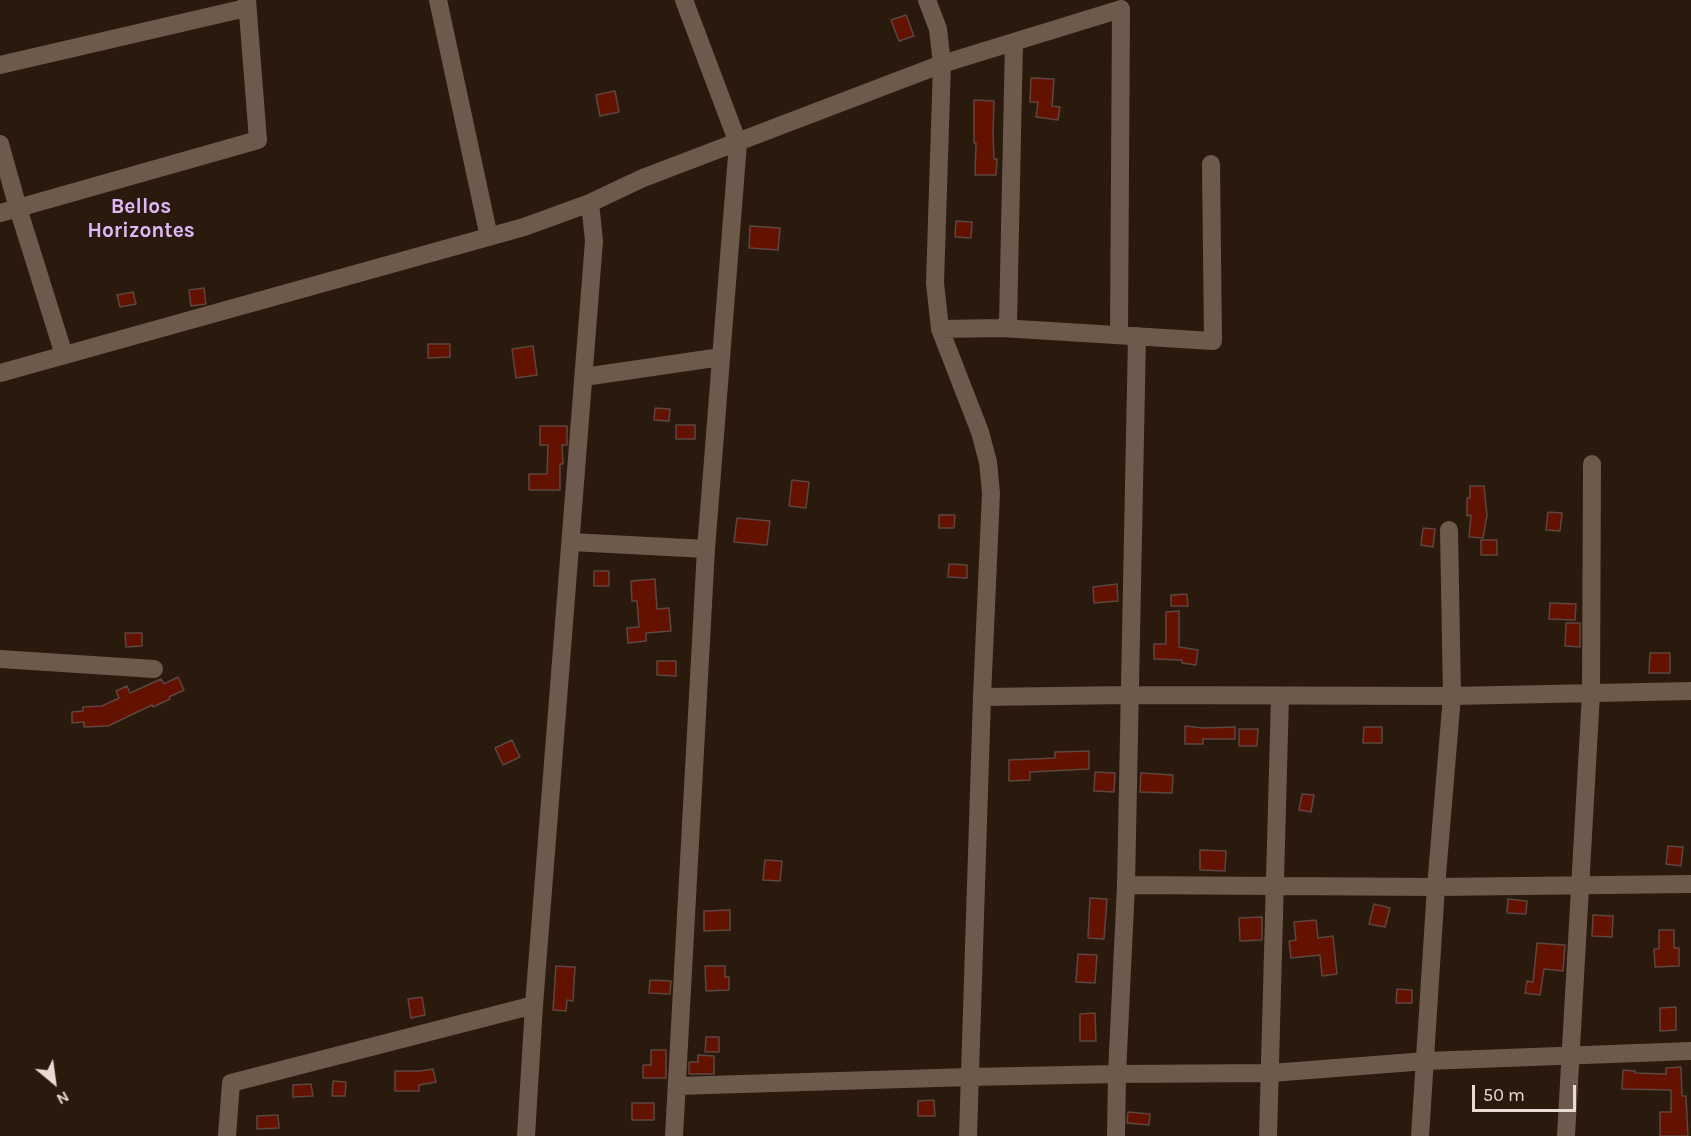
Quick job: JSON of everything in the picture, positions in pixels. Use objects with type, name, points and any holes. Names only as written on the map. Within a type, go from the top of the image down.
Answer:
[{"type":"street","points":[[438,0],[489,237]]},
{"type":"street","points":[[674,1136],[706,549],[738,143],[684,0]]},
{"type":"street","points":[[927,0],[938,29],[942,64],[935,283],[940,329],[980,432],[988,462],[991,492],[968,1136]]},
{"type":"street","points":[[0,65],[247,4],[258,140],[0,213]]},
{"type":"street","points":[[0,373],[524,227],[590,203],[643,178],[942,64],[1121,9],[1128,336],[1129,695],[1126,885],[1116,1136]]},
{"type":"street","points":[[1001,328],[1008,322],[1014,42]]},
{"type":"street","points":[[0,144],[64,355]]},
{"type":"street","points":[[940,329],[1001,328],[1213,341],[1211,164]]},
{"type":"street","points":[[526,1136],[534,1005],[594,241],[590,203]]},
{"type":"street","points":[[584,377],[721,357]]},
{"type":"street","points":[[1566,1136],[1591,694],[1592,465]]},
{"type":"street","points":[[1420,1136],[1436,888],[1452,696],[1449,530]]},
{"type":"street","points":[[571,542],[706,549]]},
{"type":"street","points":[[0,659],[153,669]]},
{"type":"street","points":[[982,697],[1452,696],[1691,691]]},
{"type":"street","points":[[1268,1136],[1280,696]]},
{"type":"street","points":[[1126,885],[1436,888],[1691,884]]},
{"type":"street","points":[[226,1136],[231,1083],[534,1005]]},
{"type":"street","points":[[677,1086],[969,1077],[1270,1073],[1426,1061],[1691,1051]]},
{"type":"building","points":[[906,15],[914,36],[899,41],[891,20]]},
{"type":"building","points":[[1031,78],[1054,79],[1052,106],[1060,107],[1058,120],[1036,117],[1038,102],[1030,102]]},
{"type":"building","points":[[615,91],[619,112],[600,116],[596,95]]},
{"type":"building","points":[[974,100],[994,101],[993,133],[994,159],[997,159],[996,175],[975,175]]},
{"type":"building","points":[[956,221],[972,222],[971,238],[955,237]]},
{"type":"building","points":[[750,226],[780,228],[778,250],[749,248]]},
{"type":"building","points":[[204,288],[206,304],[191,306],[189,290]]},
{"type":"building","points":[[133,292],[136,304],[120,307],[117,295]]},
{"type":"building","points":[[428,344],[450,344],[450,357],[428,358]]},
{"type":"building","points":[[533,346],[537,375],[516,378],[512,349]]},
{"type":"building","points":[[655,408],[670,409],[669,421],[654,420]]},
{"type":"building","points":[[676,425],[695,425],[695,439],[676,439]]},
{"type":"building","points":[[540,426],[567,426],[567,445],[562,445],[563,464],[560,464],[560,490],[529,490],[529,474],[547,474],[548,445],[540,445]]},
{"type":"building","points":[[792,480],[809,482],[806,508],[789,506]]},
{"type":"building","points":[[1470,486],[1484,486],[1487,515],[1483,538],[1469,537],[1471,515],[1467,516],[1467,498],[1470,498]]},
{"type":"building","points":[[1548,512],[1562,513],[1560,531],[1546,530]]},
{"type":"building","points":[[939,515],[955,515],[954,528],[939,528]]},
{"type":"building","points":[[737,518],[770,521],[767,545],[734,542]]},
{"type":"building","points":[[1423,528],[1435,529],[1433,547],[1421,545]]},
{"type":"building","points":[[1481,540],[1497,540],[1497,555],[1481,555]]},
{"type":"building","points":[[949,564],[967,565],[967,578],[948,577]]},
{"type":"building","points":[[594,571],[609,571],[609,586],[594,586]]},
{"type":"building","points":[[655,579],[657,609],[669,608],[671,631],[646,633],[646,641],[628,643],[627,628],[639,627],[637,601],[632,601],[631,581]]},
{"type":"building","points":[[1117,584],[1118,601],[1094,603],[1093,587]]},
{"type":"building","points":[[1187,594],[1188,606],[1171,606],[1171,595]]},
{"type":"building","points":[[1550,603],[1576,604],[1575,620],[1549,619]]},
{"type":"building","points":[[1179,611],[1179,647],[1198,650],[1196,665],[1182,663],[1182,660],[1154,659],[1154,644],[1166,644],[1166,612]]},
{"type":"building","points":[[1566,623],[1580,623],[1580,647],[1565,646]]},
{"type":"building","points":[[125,633],[142,633],[142,646],[126,647]]},
{"type":"building","points":[[1650,653],[1670,653],[1670,673],[1649,673]]},
{"type":"building","points":[[657,661],[676,661],[676,676],[657,675]]},
{"type":"building","points":[[178,677],[184,690],[153,707],[152,705],[108,726],[84,727],[84,722],[72,723],[72,712],[83,711],[83,707],[102,706],[119,698],[116,691],[127,686],[130,693],[161,679],[164,684]]},
{"type":"building","points":[[1185,726],[1235,727],[1235,739],[1203,739],[1203,744],[1185,744]]},
{"type":"building","points":[[1364,727],[1382,727],[1382,743],[1363,743]]},
{"type":"building","points":[[1239,729],[1258,729],[1257,746],[1239,746]]},
{"type":"building","points":[[512,740],[520,757],[503,765],[495,748]]},
{"type":"building","points":[[1089,751],[1089,769],[1030,772],[1030,780],[1009,781],[1009,760],[1055,758],[1055,752]]},
{"type":"building","points":[[1095,772],[1115,773],[1114,792],[1094,791]]},
{"type":"building","points":[[1141,773],[1173,775],[1172,793],[1140,792]]},
{"type":"building","points":[[1302,794],[1314,795],[1311,812],[1299,810]]},
{"type":"building","points":[[1668,846],[1683,847],[1681,866],[1666,864]]},
{"type":"building","points":[[1200,850],[1226,851],[1225,871],[1200,870]]},
{"type":"building","points":[[765,860],[782,861],[780,881],[763,880]]},
{"type":"building","points":[[1090,898],[1107,899],[1104,939],[1088,938]]},
{"type":"building","points":[[1508,899],[1527,901],[1526,914],[1507,913]]},
{"type":"building","points":[[1374,904],[1390,908],[1385,927],[1369,924]]},
{"type":"building","points":[[730,910],[730,930],[704,931],[704,911]]},
{"type":"building","points":[[1593,915],[1613,916],[1612,937],[1592,936]]},
{"type":"building","points":[[1262,917],[1262,940],[1240,941],[1239,918]]},
{"type":"building","points":[[1316,920],[1318,938],[1333,936],[1337,974],[1322,976],[1320,955],[1291,958],[1289,941],[1296,940],[1294,922]]},
{"type":"building","points":[[1659,930],[1674,930],[1674,948],[1679,948],[1679,966],[1655,967],[1654,949],[1659,949]]},
{"type":"building","points":[[1537,943],[1565,945],[1563,971],[1544,969],[1540,995],[1525,993],[1527,981],[1533,982]]},
{"type":"building","points":[[1078,954],[1097,955],[1095,983],[1076,982]]},
{"type":"building","points":[[556,966],[575,967],[573,1001],[567,1000],[566,1011],[553,1010]]},
{"type":"building","points":[[705,966],[725,966],[725,977],[729,977],[729,990],[706,991]]},
{"type":"building","points":[[650,980],[671,981],[670,994],[649,993]]},
{"type":"building","points":[[1397,989],[1412,990],[1412,1003],[1396,1003]]},
{"type":"building","points":[[422,997],[425,1015],[411,1018],[408,999]]},
{"type":"building","points":[[1676,1007],[1676,1030],[1660,1031],[1660,1008]]},
{"type":"building","points":[[1095,1013],[1096,1041],[1080,1041],[1080,1014]]},
{"type":"building","points":[[706,1037],[719,1037],[719,1052],[705,1052]]},
{"type":"building","points":[[651,1050],[666,1050],[666,1078],[643,1078],[643,1065],[651,1065]]},
{"type":"building","points":[[698,1055],[714,1056],[714,1074],[689,1074],[689,1062],[698,1062]]},
{"type":"building","points":[[1681,1067],[1682,1096],[1686,1096],[1688,1136],[1660,1136],[1660,1112],[1671,1112],[1671,1090],[1622,1089],[1623,1070],[1635,1071],[1635,1073],[1666,1074],[1666,1068]]},
{"type":"building","points":[[433,1069],[436,1082],[419,1085],[419,1091],[395,1091],[395,1071]]},
{"type":"building","points":[[333,1081],[346,1082],[345,1096],[332,1096]]},
{"type":"building","points":[[311,1084],[313,1096],[293,1097],[293,1085]]},
{"type":"building","points":[[934,1100],[935,1116],[918,1116],[918,1101]]},
{"type":"building","points":[[632,1103],[654,1103],[654,1120],[632,1120]]},
{"type":"building","points":[[1128,1112],[1150,1114],[1149,1125],[1127,1123]]},
{"type":"building","points":[[278,1115],[279,1128],[257,1129],[257,1116]]},
{"type":"district","name":"Bellos Horizontes","points":[[141,219]]}]
